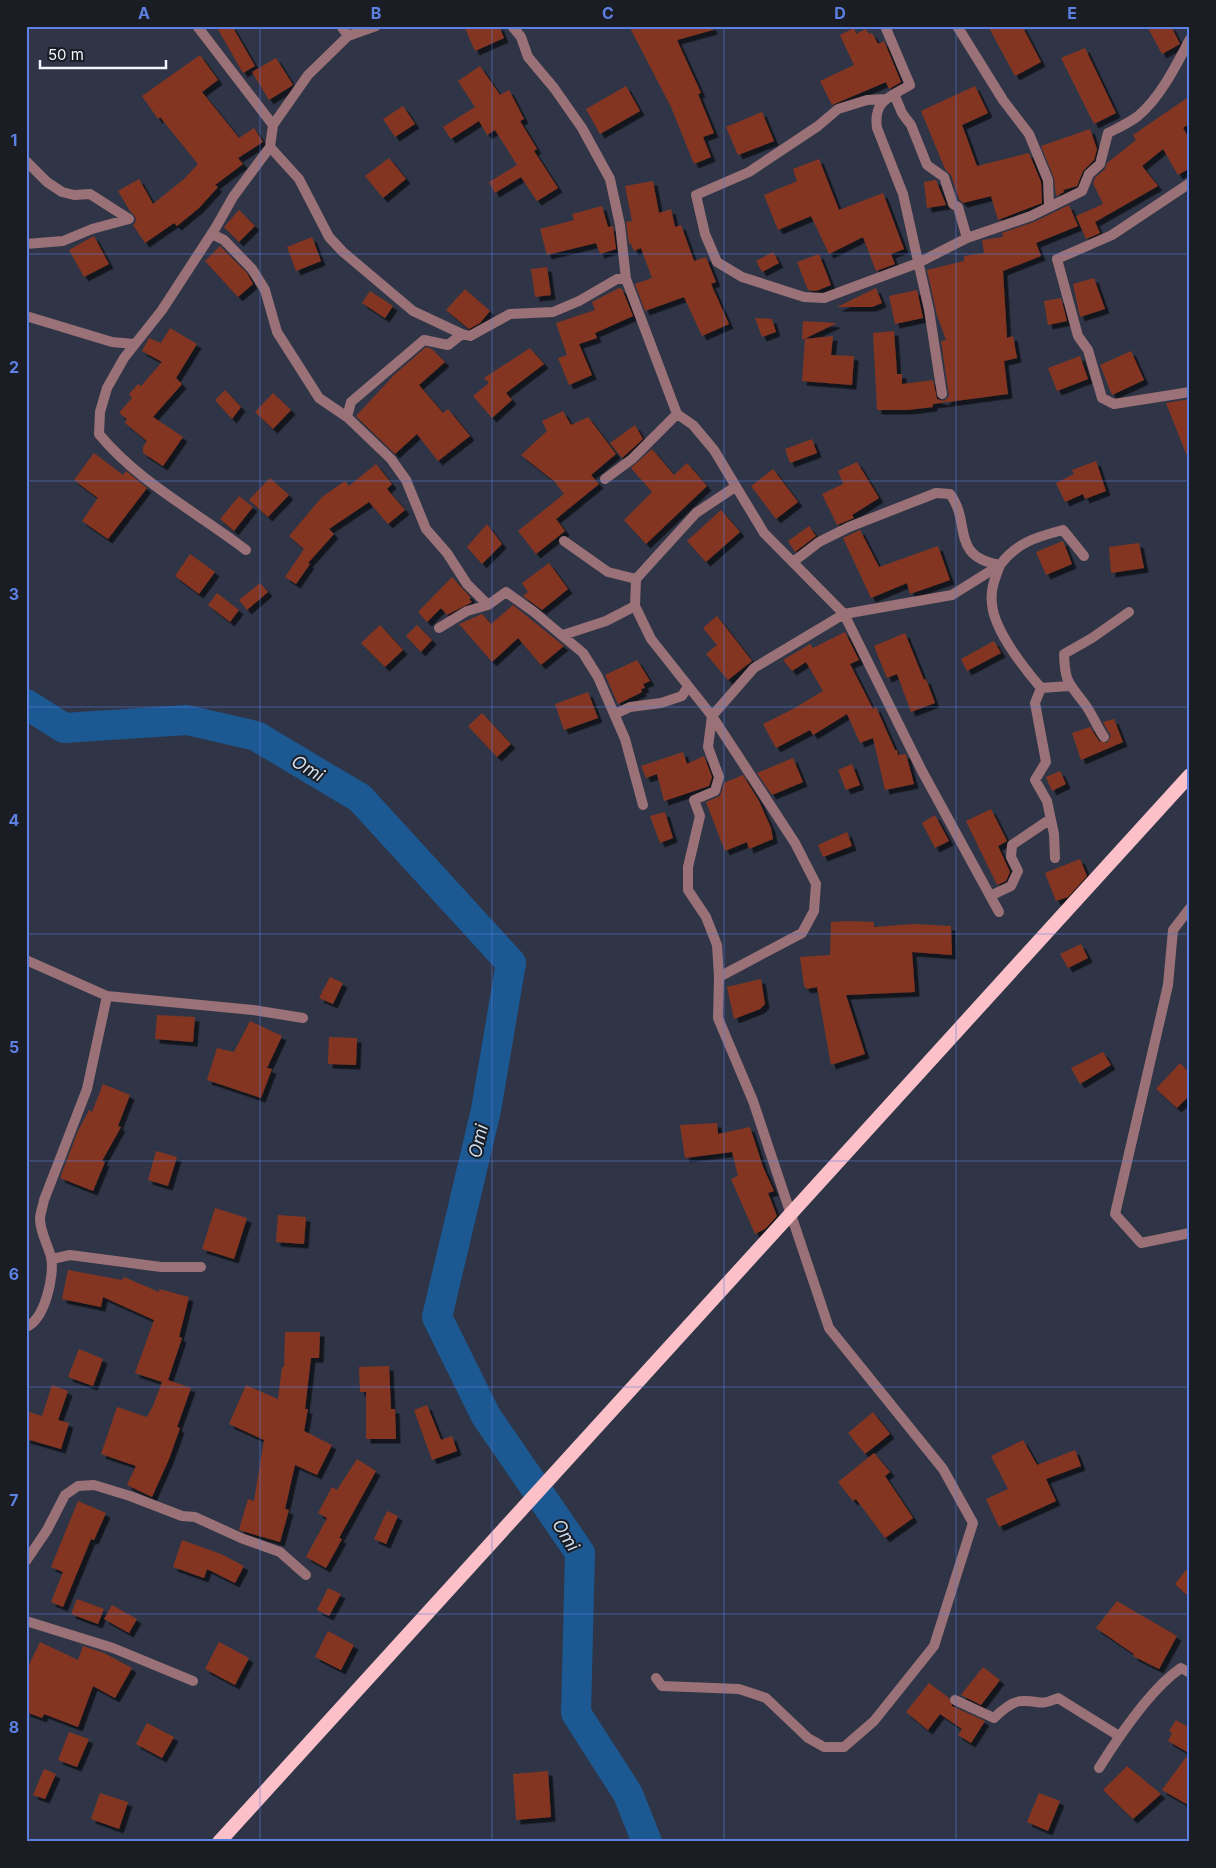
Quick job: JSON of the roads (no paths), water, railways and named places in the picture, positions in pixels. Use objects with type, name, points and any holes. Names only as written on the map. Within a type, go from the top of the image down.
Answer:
[{"type":"highway","points":[[219,1842],[1190,775]]},
{"type":"street","points":[[197,26],[273,125]]},
{"type":"street","points":[[341,26],[348,36]]},
{"type":"street","points":[[246,550],[208,521],[155,485],[108,446],[98,434],[100,412],[107,388],[124,358],[162,310],[212,234],[233,197],[270,147],[273,125],[308,75],[348,36],[376,26]]},
{"type":"street","points":[[512,26],[521,37],[528,57],[554,88],[582,128],[610,179],[620,225],[626,279],[677,414],[693,425],[714,450],[764,533],[844,614],[922,771],[999,912]]},
{"type":"street","points":[[885,26],[910,85],[890,96],[877,109],[877,128],[903,194],[929,310],[942,394]]},
{"type":"street","points":[[958,26],[1003,100],[1029,134],[1048,180],[1049,205]]},
{"type":"street","points":[[890,96],[867,100],[838,109],[818,126],[749,172],[696,196],[705,234],[717,262],[742,276],[804,297],[824,298],[918,263],[967,238],[1031,216],[1049,205],[1082,191],[1089,174],[1100,164],[1108,133],[1136,118],[1146,108],[1161,89],[1190,39]]},
{"type":"street","points":[[890,96],[911,125],[927,165],[944,178],[953,204],[958,208],[967,238]]},
{"type":"street","points":[[270,147],[299,179],[330,237],[343,252],[413,311],[462,334],[470,336],[510,314],[554,312],[616,279],[626,279]]},
{"type":"street","points":[[26,161],[48,182],[62,192],[74,195],[90,194],[128,219],[92,228],[62,241],[26,244]]},
{"type":"street","points":[[1190,183],[1112,235],[1057,259],[1078,336],[1088,350],[1102,398],[1114,404],[1190,392]]},
{"type":"street","points":[[212,234],[224,240],[252,269],[264,290],[277,332],[319,398],[347,417],[391,459],[406,480],[426,529],[448,553],[467,584],[488,605]]},
{"type":"street","points":[[26,316],[112,342],[134,344]]},
{"type":"street","points":[[347,417],[352,402],[417,345],[424,340],[448,345],[462,334]]},
{"type":"street","points":[[605,479],[632,459],[677,414]]},
{"type":"street","points":[[719,976],[802,933],[814,911],[816,884],[795,843],[712,716],[651,639],[635,606],[636,579],[696,513],[736,487]]},
{"type":"street","points":[[794,562],[819,542],[849,527],[936,493],[950,494],[957,503],[960,525],[975,557],[984,562],[1000,566]]},
{"type":"street","points":[[1041,688],[1020,664],[1003,634],[992,605],[993,583],[1000,566],[1008,554],[1025,542],[1063,530],[1084,556]]},
{"type":"street","points":[[564,541],[608,572],[636,579]]},
{"type":"street","points":[[656,1678],[662,1686],[739,1689],[766,1698],[808,1738],[824,1747],[844,1747],[874,1721],[934,1646],[973,1523],[943,1469],[829,1328],[753,1101],[718,1018],[719,976],[717,945],[706,917],[688,890],[688,867],[700,816],[694,800],[715,791],[719,777],[708,747],[712,716],[754,668],[844,614],[952,595],[1000,566]]},
{"type":"street","points":[[439,628],[467,611],[488,605],[506,592],[563,635],[583,653],[598,677],[628,747],[643,805]]},
{"type":"street","points":[[563,635],[606,621],[635,606]]},
{"type":"street","points":[[1104,737],[1085,704],[1069,686],[1065,671],[1064,654],[1092,638],[1129,612]]},
{"type":"street","points":[[614,714],[630,707],[661,703],[682,696],[688,686]]},
{"type":"street","points":[[1041,688],[1069,686]]},
{"type":"street","points":[[1041,688],[1035,702],[1046,762],[1035,780],[1047,801],[1054,834],[1055,858]]},
{"type":"street","points":[[990,896],[1011,886],[1018,872],[1011,857],[1012,845],[1050,820]]},
{"type":"street","points":[[1190,908],[1173,930],[1168,985],[1114,1214],[1141,1243],[1190,1233]]},
{"type":"street","points":[[26,960],[108,996],[253,1010],[303,1018]]},
{"type":"street","points":[[26,1327],[31,1325],[44,1307],[52,1259],[40,1219],[44,1200],[87,1089],[108,996]]},
{"type":"street","points":[[52,1259],[70,1255],[161,1267],[202,1267]]},
{"type":"street","points":[[26,1560],[47,1530],[65,1495],[78,1486],[94,1485],[130,1496],[182,1516],[194,1517],[241,1538],[280,1552],[306,1575]]},
{"type":"street","points":[[26,1621],[113,1648],[193,1681]]},
{"type":"street","points":[[1099,1768],[1119,1736],[1163,1680],[1181,1668],[1190,1673]]},
{"type":"street","points":[[955,1700],[994,1718],[1005,1708],[1021,1700],[1043,1704],[1058,1698],[1119,1736]]},
{"type":"waterway","name":"Omi","points":[[26,704],[64,728],[187,720],[256,736],[360,798],[511,963],[486,1110],[437,1317],[486,1416],[580,1553],[576,1713],[628,1794],[647,1842]]}]
